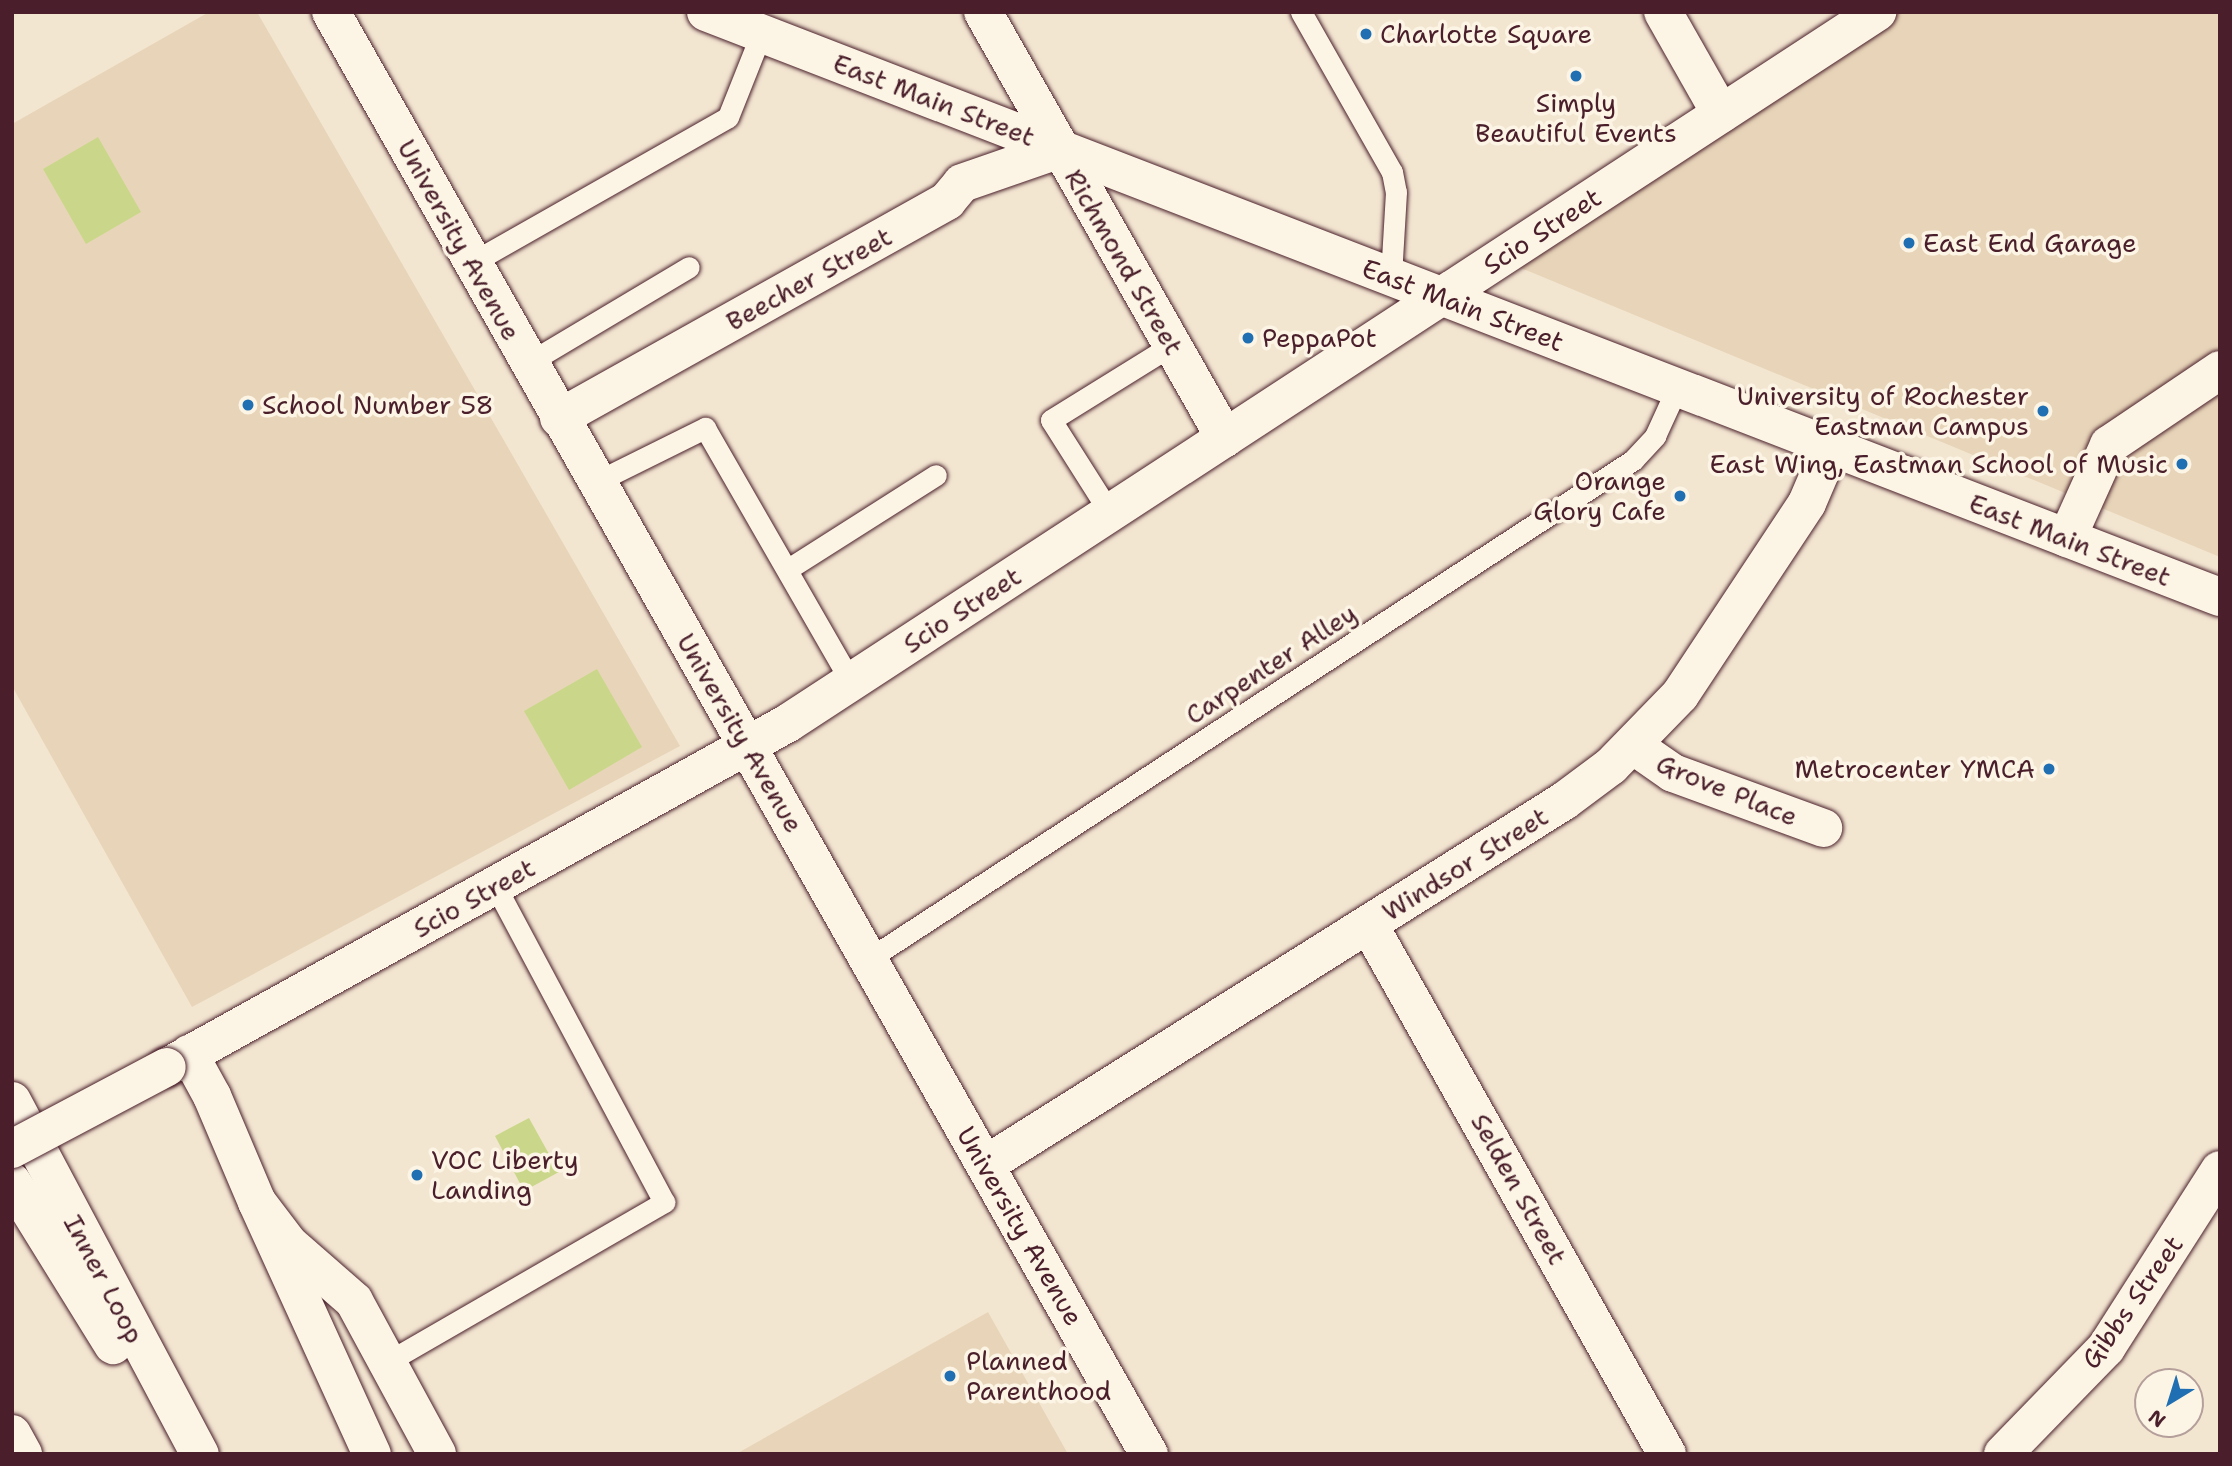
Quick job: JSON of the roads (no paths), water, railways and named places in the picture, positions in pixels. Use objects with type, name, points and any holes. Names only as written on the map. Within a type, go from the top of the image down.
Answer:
[{"type":"main road","name":"University Avenue","points":[[331,12],[1149,1454]]},
{"type":"main road","name":"East Main Street","points":[[706,12],[2220,597]]},
{"type":"main road","name":"Richmond Street","points":[[982,12],[1225,438]]},
{"type":"main road","points":[[1663,12],[1721,114]]},
{"type":"main road","name":"Scio Street","points":[[12,1149],[748,748],[1877,12]]},
{"type":"main road","name":"Beecher Street","points":[[559,418],[947,201],[962,183],[1060,149]]},
{"type":"main road","points":[[2067,538],[2109,445],[2220,370]]},
{"type":"main road","name":"Windsor Street","points":[[985,1165],[1564,801],[1634,746],[1680,695],[1790,530],[1831,447]]},
{"type":"main road","name":"Grove Place","points":[[1634,746],[1673,773],[1823,828]]},
{"type":"main road","name":"Selden Street","points":[[1369,925],[1667,1454]]},
{"type":"main road","points":[[178,1060],[212,1096],[257,1202],[372,1454]]},
{"type":"main road","name":"Inner Loop","points":[[12,1101],[200,1454]]},
{"type":"main road","name":"Gibbs Street","points":[[2003,1454],[2106,1348],[2220,1170]]},
{"type":"main road","points":[[12,1182],[186,1454]]},
{"type":"main road","points":[[257,1202],[289,1244],[354,1301],[437,1454]]},
{"type":"main road","points":[[12,1434],[23,1454]]},
{"type":"lane","points":[[1301,12],[1392,172],[1396,192],[1391,277]]},
{"type":"lane","points":[[473,262],[728,117],[761,34]]},
{"type":"lane","points":[[528,363],[688,268]]},
{"type":"lane","points":[[1110,513],[1051,420],[1172,345]]},
{"type":"lane","name":"Carpenter Alley","points":[[867,960],[1633,460],[1655,436],[1677,388]]},
{"type":"lane","points":[[596,482],[705,428],[851,682]]},
{"type":"lane","points":[[788,569],[936,475]]},
{"type":"lane","points":[[388,1361],[664,1202],[496,887]]},
{"type":"place","name":"Charlotte Square","points":[[1366,34]]},
{"type":"place","name":"Simply Beautiful Events","points":[[1576,76]]},
{"type":"place","name":"East End Garage","points":[[1909,243]]},
{"type":"place","name":"PeppaPot","points":[[1248,338]]},
{"type":"place","name":"School Number 58","points":[[248,405]]},
{"type":"place","name":"University of Rochester Eastman Campus","points":[[2043,411]]},
{"type":"place","name":"East Wing, Eastman School of Music","points":[[2182,464]]},
{"type":"place","name":"Orange Glory Cafe","points":[[1680,496]]},
{"type":"place","name":"Metrocenter YMCA","points":[[2049,769]]},
{"type":"place","name":"VOC Liberty Landing","points":[[417,1175]]},
{"type":"place","name":"Planned Parenthood","points":[[950,1376]]}]
